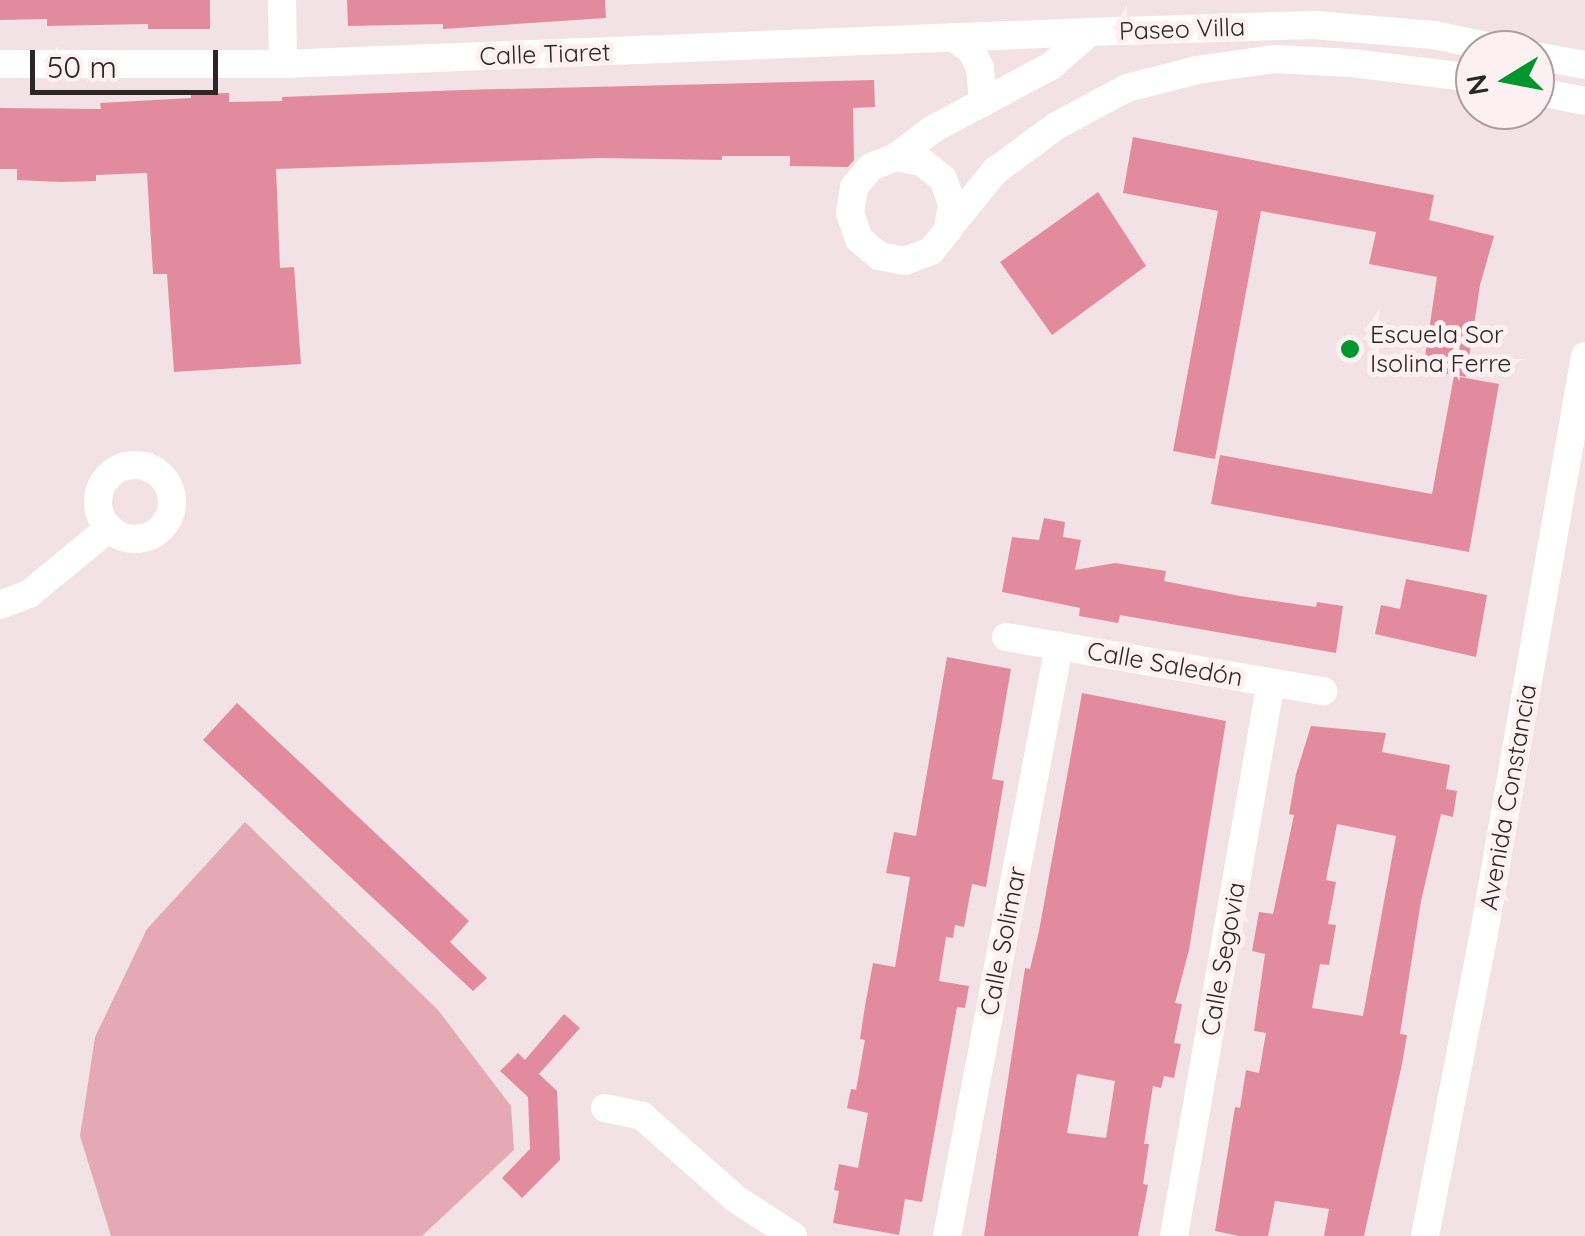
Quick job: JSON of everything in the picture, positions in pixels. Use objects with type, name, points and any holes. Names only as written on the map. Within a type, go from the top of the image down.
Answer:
[{"type":"street","points":[[282,0],[283,64]]},
{"type":"street","name":"Paseo Villa","points":[[1455,39],[1314,25],[1090,32],[1052,66],[932,129],[896,158],[871,166],[854,187],[850,214],[859,239],[880,256],[906,261],[930,251],[994,170],[1056,126],[1127,88],[1196,70],[1274,59],[1455,74]]},
{"type":"street","name":"Calle Tiaret","points":[[0,64],[283,64],[1090,32]]},
{"type":"street","points":[[954,37],[971,50],[980,68],[982,103]]},
{"type":"street","points":[[1555,60],[1585,65]]},
{"type":"street","points":[[1555,95],[1585,102]]},
{"type":"street","points":[[896,158],[922,162],[943,179],[952,204],[948,230]]},
{"type":"street","name":"Avenida Constancia","points":[[1425,1236],[1482,944],[1585,356]]},
{"type":"street","points":[[0,605],[29,594],[108,528]]},
{"type":"street","name":"Calle Saledón","points":[[1006,637],[1323,691]]},
{"type":"street","name":"Calle Solimar","points":[[947,1236],[1060,646]]},
{"type":"street","name":"Calle Segovia","points":[[1174,1236],[1271,682]]},
{"type":"street","points":[[605,1108],[642,1116],[736,1200],[793,1236]]},
{"type":"shaded area","points":[[245,822],[438,1010],[511,1106],[514,1150],[422,1236],[111,1236],[80,1136],[95,1037],[147,929]]},
{"type":"building","points":[[0,0],[210,0],[210,29],[148,29],[148,24],[47,26],[47,19],[0,20]]},
{"type":"building","points":[[347,0],[605,0],[606,18],[443,29],[443,24],[348,26]]},
{"type":"building","points":[[874,80],[875,107],[853,108],[854,160],[848,167],[790,166],[790,156],[722,156],[722,160],[599,158],[276,169],[280,268],[294,267],[301,364],[174,372],[167,274],[153,274],[147,173],[96,175],[96,181],[61,182],[17,180],[17,169],[0,169],[0,108],[101,109],[100,103],[191,98],[191,94],[229,93],[229,102],[282,101],[282,97],[462,90]]},
{"type":"building","points":[[1133,137],[1434,195],[1429,220],[1494,236],[1480,285],[1466,377],[1423,370],[1437,277],[1369,264],[1376,232],[1261,211],[1215,459],[1173,451],[1218,211],[1123,193]]},
{"type":"building","points":[[1098,192],[1146,266],[1052,335],[1000,262]]},
{"type":"building","points":[[1454,376],[1499,384],[1469,552],[1211,504],[1220,455],[1432,494]]},
{"type":"building","points":[[1044,518],[1065,522],[1063,537],[1081,540],[1075,570],[1115,563],[1166,571],[1164,581],[1240,596],[1316,607],[1317,602],[1343,606],[1336,653],[1120,615],[1118,623],[1079,616],[1080,608],[1002,592],[1012,537],[1039,540]]},
{"type":"building","points":[[1406,579],[1487,595],[1476,657],[1375,634],[1381,605],[1400,609]]},
{"type":"building","points":[[947,657],[1011,669],[992,779],[1004,781],[986,887],[972,884],[964,927],[955,925],[953,938],[946,937],[939,981],[969,986],[965,1008],[957,1007],[922,1202],[905,1199],[899,1235],[833,1223],[839,1191],[834,1190],[839,1164],[858,1168],[868,1113],[847,1108],[851,1089],[856,1090],[865,1040],[860,1039],[865,1006],[873,963],[895,967],[910,877],[886,873],[894,832],[916,836]]},
{"type":"building","points":[[1082,693],[1226,721],[1189,950],[1175,1003],[1182,1004],[1174,1043],[1181,1044],[1174,1078],[1164,1076],[1161,1088],[1153,1086],[1144,1144],[1149,1144],[1143,1184],[1148,1185],[1138,1236],[984,1236],[1025,968],[1030,969]],"holes":[[[1077,1074],[1115,1081],[1106,1138],[1067,1133]]]},
{"type":"building","points":[[237,703],[469,921],[450,942],[487,978],[473,991],[203,740]]},
{"type":"building","points":[[1311,726],[1386,733],[1382,752],[1450,765],[1446,789],[1457,791],[1453,817],[1441,814],[1421,901],[1400,1034],[1407,1035],[1364,1236],[1324,1236],[1329,1209],[1275,1201],[1268,1236],[1215,1231],[1235,1107],[1240,1108],[1246,1070],[1259,1073],[1266,1033],[1254,1031],[1265,954],[1252,951],[1259,912],[1273,914],[1294,815],[1289,814]],"holes":[[[1337,824],[1396,836],[1363,1016],[1312,1008],[1320,964],[1329,965],[1336,925],[1328,924],[1336,882],[1326,880]]]},
{"type":"building","points":[[564,1014],[580,1028],[539,1074],[557,1091],[560,1160],[522,1198],[502,1178],[530,1149],[528,1097],[500,1071],[518,1053],[525,1060]]},
{"type":"place","name":"Escuela Sor Isolina Ferre","points":[[1350,349]]}]
